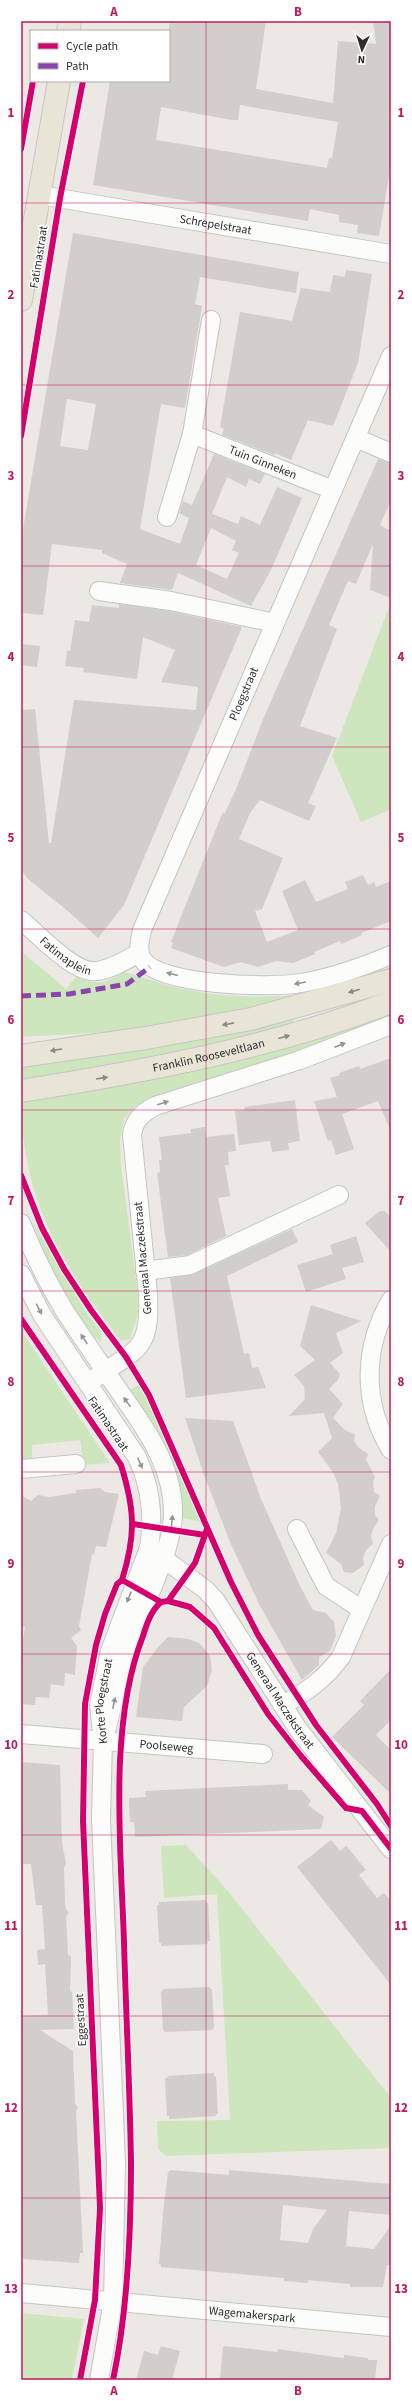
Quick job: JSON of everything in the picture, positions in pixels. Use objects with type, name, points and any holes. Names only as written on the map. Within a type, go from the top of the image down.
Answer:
[{"type":"main road","name":"Fatimastraat","points":[[21,300],[59,82]]},
{"type":"main road","points":[[21,1056],[146,1038],[251,1019],[391,980]]},
{"type":"main road","name":"Franklin Rooseveltlaan","points":[[21,1091],[189,1062],[296,1034],[391,1002]]},
{"type":"street","name":"Schrepelstraat","points":[[40,195],[391,254]]},
{"type":"street","points":[[167,518],[192,434],[211,320]]},
{"type":"street","name":"Ploegstraat","points":[[139,953],[142,930],[391,356]]},
{"type":"street","name":"Tuin Ginneken","points":[[192,434],[333,490]]},
{"type":"street","points":[[356,438],[391,453]]},
{"type":"street","points":[[98,591],[171,601],[275,623]]},
{"type":"street","name":"Fatimaplein","points":[[21,920],[73,965],[84,971],[96,972],[139,953]]},
{"type":"street","points":[[139,953],[150,967],[157,970],[206,982],[265,986],[302,982],[338,974],[391,955]]},
{"type":"street","name":"Generaal Maczekstraat","points":[[88,1383],[140,1347],[147,1334],[150,1317],[132,1135],[133,1126],[142,1113],[155,1106],[300,1060],[391,1024]]},
{"type":"street","points":[[145,1271],[190,1265],[339,1195]]},
{"type":"street","points":[[21,1223],[64,1309],[150,1436],[168,1476],[173,1514],[171,1530],[156,1553]]},
{"type":"street","name":"Fatimastraat","points":[[21,1274],[42,1315],[88,1383]]},
{"type":"street","points":[[391,1300],[377,1328],[369,1375],[372,1405],[379,1427],[391,1450]]},
{"type":"street","points":[[88,1383],[131,1445],[143,1470],[152,1509],[156,1553]]},
{"type":"street","points":[[21,1469],[76,1464]]},
{"type":"street","points":[[297,1529],[326,1586],[361,1609]]},
{"type":"street","points":[[283,1705],[311,1689],[329,1674],[341,1658],[361,1609],[391,1544]]},
{"type":"street","name":"Generaal Maczekstraat","points":[[156,1553],[206,1590],[216,1601],[283,1705],[320,1758],[391,1849]]},
{"type":"street","name":"Korte Ploegstraat","points":[[103,1741],[114,1707],[124,1657],[156,1553]]},
{"type":"street","name":"Poolseweg","points":[[21,1734],[263,1754]]},
{"type":"street","points":[[99,2380],[113,2301],[116,2163],[101,1819],[103,1741]]},
{"type":"street","name":"Wagemakerspark","points":[[21,2293],[391,2327]]},
{"type":"green space","points":[[391,602],[391,809],[361,822],[332,756]]},
{"type":"green space","points":[[21,951],[66,989],[76,977],[89,981],[100,982],[111,979],[122,971],[175,987],[220,995],[248,997],[302,994],[207,1021],[144,1030],[21,1037]]},
{"type":"green space","points":[[391,1010],[391,1016],[300,1051],[163,1094],[135,1106],[124,1119],[120,1141],[121,1165],[138,1295],[138,1313],[130,1339],[121,1341],[99,1313],[80,1285],[48,1228],[28,1167],[23,1133],[21,1097]]},
{"type":"green space","points":[[292,1017],[295,1028],[219,1047],[21,1081],[21,1066]]},
{"type":"green space","points":[[32,1220],[86,1312],[101,1331],[101,1343],[78,1316],[59,1285]]},
{"type":"green space","points":[[21,1330],[110,1463],[83,1465],[80,1440],[32,1445],[32,1459],[21,1460]]},
{"type":"green space","points":[[138,1385],[144,1394],[204,1522],[181,1518],[130,1390]]},
{"type":"green space","points":[[186,1845],[228,1891],[391,2098],[391,2148],[166,2156],[158,2149],[157,2121],[230,2120],[217,1894],[164,1898],[161,1846]]},
{"type":"green space","points":[[21,2313],[84,2319],[72,2380],[21,2380]]},
{"type":"building","points":[[169,21],[266,21],[256,89],[333,103],[338,41],[376,44],[373,21],[391,21],[391,164],[379,236],[357,233],[358,225],[339,222],[339,215],[310,209],[308,221],[93,185],[110,82],[170,82]],"holes":[[[240,105],[338,122],[332,158],[329,158],[327,168],[156,140],[161,107],[238,120]]]},
{"type":"building","points":[[73,233],[299,272],[296,293],[200,277],[195,304],[202,306],[185,408],[161,404],[140,529],[180,544],[189,518],[179,513],[183,501],[192,505],[214,454],[265,474],[260,484],[249,479],[246,487],[227,477],[212,514],[238,524],[241,516],[260,525],[277,487],[302,498],[271,570],[251,606],[178,573],[172,590],[120,583],[127,564],[102,553],[102,550],[52,544],[43,615],[21,613],[21,541]],"holes":[[[67,399],[96,404],[88,450],[60,446]],[[211,528],[236,541],[232,550],[239,553],[227,579],[196,565]]]},
{"type":"building","points":[[346,270],[372,274],[358,363],[333,426],[308,420],[291,460],[222,435],[224,429],[220,427],[240,312],[292,321],[301,288],[330,292],[333,275],[345,277]]},
{"type":"building","points":[[378,459],[391,463],[391,500],[380,525],[391,531],[391,598],[370,590],[373,544],[356,584],[348,581],[329,625],[337,629],[300,726],[337,738],[308,803],[316,806],[309,821],[260,800],[250,813],[239,839],[283,858],[262,909],[255,911],[267,942],[298,930],[282,891],[305,880],[316,902],[348,889],[345,882],[363,875],[368,885],[374,882],[376,887],[391,881],[391,921],[361,933],[362,935],[351,940],[341,944],[340,941],[314,952],[315,954],[293,963],[276,961],[258,967],[241,962],[224,967],[171,948],[173,943],[171,942],[220,819],[223,812],[225,813],[236,789],[264,717]]},
{"type":"building","points":[[119,604],[169,611],[242,627],[124,905],[98,938],[28,879],[21,870],[21,710],[35,709],[49,843],[51,843],[74,700],[196,710],[198,687],[161,682],[175,650],[143,637],[137,679],[83,672],[84,668],[65,666],[67,651],[70,651],[75,620],[89,622],[92,605],[119,608]]},
{"type":"building","points":[[21,644],[40,646],[37,667],[21,665]]},
{"type":"building","points":[[391,1058],[391,1132],[378,1101],[342,1114],[354,1149],[336,1155],[331,1140],[328,1141],[314,1101],[337,1097],[330,1078],[359,1066],[360,1069]]},
{"type":"building","points":[[295,1100],[300,1141],[288,1143],[289,1150],[272,1152],[270,1141],[239,1145],[235,1111],[245,1110],[244,1107]]},
{"type":"building","points":[[205,1127],[206,1137],[234,1134],[236,1151],[228,1152],[229,1165],[225,1165],[230,1196],[218,1198],[226,1236],[187,1255],[168,1257],[157,1173],[160,1172],[159,1160],[162,1160],[159,1137],[191,1133],[191,1129]]},
{"type":"building","points":[[380,1211],[385,1211],[391,1218],[391,1252],[365,1223]]},
{"type":"building","points":[[292,1229],[298,1242],[227,1276],[244,1354],[249,1353],[252,1368],[258,1367],[266,1388],[186,1398],[170,1278],[194,1274]]},
{"type":"building","points":[[356,1236],[364,1262],[342,1268],[346,1279],[306,1292],[297,1265],[333,1254],[330,1245]]},
{"type":"building","points":[[311,1305],[361,1321],[336,1333],[343,1353],[330,1363],[340,1374],[338,1380],[329,1389],[343,1404],[333,1418],[346,1431],[355,1434],[354,1441],[359,1448],[368,1454],[366,1460],[375,1477],[373,1482],[374,1492],[380,1496],[375,1506],[375,1515],[379,1520],[373,1529],[371,1536],[373,1544],[366,1550],[363,1558],[364,1565],[353,1573],[344,1572],[341,1564],[326,1553],[336,1533],[341,1508],[338,1484],[333,1472],[318,1452],[332,1438],[324,1413],[289,1416],[305,1399],[304,1386],[294,1375],[315,1360],[300,1346]]},
{"type":"building","points":[[185,1418],[233,1421],[261,1499],[300,1586],[313,1610],[326,1613],[334,1622],[336,1636],[330,1651],[319,1657],[319,1665],[302,1680],[260,1606],[230,1542],[204,1475]]},
{"type":"building","points":[[100,1488],[105,1492],[119,1494],[106,1547],[96,1546],[94,1555],[92,1554],[79,1626],[81,1630],[71,1638],[77,1646],[75,1675],[65,1673],[64,1686],[51,1684],[49,1698],[36,1697],[35,1705],[21,1704],[21,1651],[25,1627],[21,1626],[21,1495],[31,1501],[38,1495],[49,1497],[76,1493],[76,1490]]},
{"type":"building","points":[[168,1637],[188,1639],[199,1643],[210,1656],[212,1670],[207,1686],[184,1707],[182,1721],[136,1717],[143,1667]]},
{"type":"building","points":[[391,1669],[391,1720],[376,1735],[391,1750],[391,1794],[332,1737],[364,1705],[360,1701]]},
{"type":"building","points":[[21,1762],[60,1765],[62,1843],[66,1863],[64,1868],[65,1903],[66,1909],[69,1913],[66,1916],[68,1954],[71,1957],[70,1992],[72,1991],[74,2029],[40,2030],[73,2051],[75,2104],[78,2107],[76,2111],[83,2253],[80,2253],[79,2263],[21,2259],[21,2016],[48,2015],[45,1964],[38,1965],[37,1950],[45,1949],[42,1905],[36,1905],[31,1864],[21,1864]]},
{"type":"building","points":[[288,1784],[288,1790],[302,1790],[311,1801],[308,1805],[324,1817],[321,1829],[135,1837],[134,1822],[130,1822],[129,1798],[146,1797],[145,1791]]},
{"type":"building","points":[[331,1840],[340,1851],[346,1846],[366,1870],[359,1875],[377,1898],[384,1893],[391,1901],[391,1985],[297,1867]]},
{"type":"building","points":[[206,1900],[206,1903],[208,1902],[210,1941],[207,1941],[208,1944],[161,1946],[161,1943],[159,1943],[157,1905],[159,1905],[159,1902]]},
{"type":"building","points":[[210,1987],[210,1989],[212,1989],[214,2027],[212,2030],[165,2032],[163,2030],[161,1991],[163,1991],[163,1989]]},
{"type":"building","points":[[214,2073],[214,2076],[216,2076],[218,2114],[216,2114],[216,2116],[169,2119],[169,2116],[167,2116],[165,2078],[168,2078],[167,2076]]},
{"type":"building","points":[[170,2170],[229,2175],[229,2170],[391,2184],[391,2215],[349,2211],[346,2246],[374,2249],[391,2225],[391,2265],[387,2265],[383,2287],[350,2287],[350,2284],[308,2280],[308,2283],[284,2281],[284,2278],[161,2267],[159,2264],[168,2172]],"holes":[[[283,2205],[327,2210],[313,2229],[308,2243],[280,2240]]]},
{"type":"building","points":[[161,2346],[180,2351],[172,2380],[136,2380],[144,2351],[158,2355]]},
{"type":"building","points":[[223,2347],[277,2352],[278,2349],[344,2358],[344,2355],[368,2358],[368,2360],[377,2360],[375,2380],[220,2380]]},
{"type":"marked path","points":[[21,996],[69,994],[127,984],[150,967]]},
{"type":"cycle path","points":[[21,149],[33,82]]},
{"type":"cycle path","points":[[21,436],[60,198],[83,82]]},
{"type":"cycle path","points":[[21,1175],[42,1228],[64,1269],[91,1310],[126,1357],[149,1395],[231,1582],[258,1635],[316,1725],[377,1804],[391,1826]]},
{"type":"cycle path","points":[[21,1319],[121,1465],[129,1496],[132,1522],[130,1549],[122,1580]]},
{"type":"cycle path","points":[[133,1524],[205,1535]]},
{"type":"cycle path","points":[[168,1601],[195,1563],[207,1529]]},
{"type":"cycle path","points":[[122,1580],[161,1602],[168,1601],[190,1607],[214,1628],[268,1714],[301,1756],[346,1808],[362,1811],[391,1849]]},
{"type":"cycle path","name":"Eggestraat","points":[[80,2380],[95,2300],[100,2208],[83,1821],[85,1704],[96,1645],[105,1614],[117,1584],[122,1580]]},
{"type":"cycle path","points":[[113,2380],[122,2327],[128,2272],[131,2191],[130,2108],[119,1827],[121,1747],[125,1708],[132,1671],[148,1622],[152,1613],[161,1602]]}]
